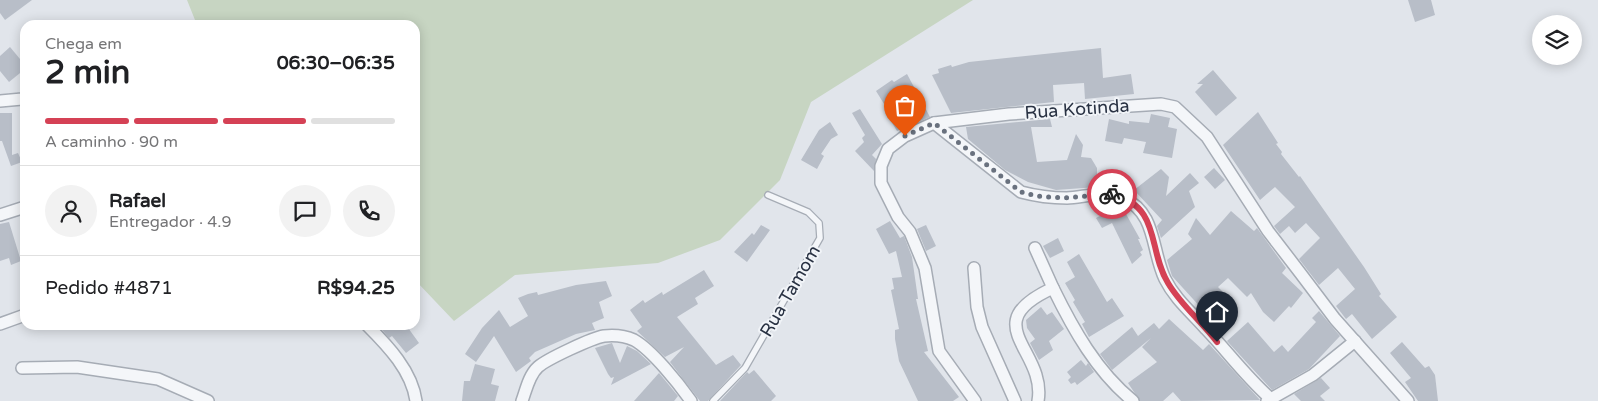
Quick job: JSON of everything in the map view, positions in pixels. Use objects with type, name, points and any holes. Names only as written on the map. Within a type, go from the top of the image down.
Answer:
[{"type":"street","points":[[0,101],[20,99]]},
{"type":"street","name":"Rua Kotinda","points":[[975,401],[939,351],[925,268],[910,232],[898,217],[880,183],[881,166],[888,149],[905,136],[934,123],[1009,114],[1161,104],[1175,106],[1206,137],[1268,230],[1355,341],[1408,401]]},
{"type":"street","points":[[934,123],[1021,192],[1036,196],[1064,198],[1107,193],[1132,202],[1144,215],[1150,227],[1160,265],[1178,299],[1269,400],[1313,375],[1355,341]]},
{"type":"street","points":[[0,215],[20,209]]},
{"type":"street","points":[[1035,248],[1053,288],[1084,344],[1106,376],[1132,401]]},
{"type":"street","points":[[974,268],[977,307],[982,327],[1015,401]]},
{"type":"street","points":[[1038,401],[1037,382],[1015,325],[1017,313],[1024,305],[1034,297],[1053,288]]},
{"type":"street","points":[[0,324],[20,317]]},
{"type":"street","points":[[372,330],[382,339],[403,367],[414,390],[416,401]]},
{"type":"street","points":[[522,401],[529,380],[538,367],[557,356],[603,336],[620,336],[633,340],[647,351],[691,401]]},
{"type":"street","points":[[22,368],[77,367],[158,380],[208,401]]},
{"type":"lane","name":"Rua Tamom","points":[[714,401],[745,368],[820,238],[820,223],[808,212],[768,196]]},
{"type":"green space","points":[[187,0],[973,0],[811,102],[780,180],[720,240],[658,263],[515,275],[454,321],[420,285],[420,20],[195,20]]},
{"type":"building","points":[[0,0],[32,0],[5,20],[0,13]]},
{"type":"building","points":[[1408,0],[1431,0],[1435,15],[1415,22]]},
{"type":"building","points":[[10,47],[20,59],[20,73],[9,82],[0,71],[0,56]]},
{"type":"building","points":[[1101,48],[1103,78],[1131,74],[1134,94],[1085,99],[1084,83],[1053,85],[1054,102],[951,113],[932,75],[939,73],[938,69],[969,62]]},
{"type":"building","points":[[1213,70],[1237,98],[1216,116],[1195,92],[1203,84],[1197,84]]},
{"type":"building","points":[[907,74],[930,117],[897,131],[891,121],[894,120],[876,91],[892,80],[894,82]]},
{"type":"building","points":[[860,109],[882,144],[872,155],[876,159],[874,171],[855,151],[864,142],[862,138],[865,135],[852,113]]},
{"type":"building","points":[[1258,112],[1278,143],[1276,144],[1282,152],[1281,154],[1300,176],[1364,267],[1381,294],[1379,296],[1397,317],[1372,339],[1352,314],[1346,319],[1336,306],[1355,289],[1338,268],[1319,285],[1299,259],[1320,238],[1306,223],[1295,233],[1289,226],[1280,234],[1274,226],[1295,207],[1275,187],[1260,200],[1223,145]]},
{"type":"building","points":[[0,113],[12,113],[12,155],[18,153],[20,163],[11,166],[2,141],[0,141]]},
{"type":"building","points":[[1151,114],[1170,118],[1168,127],[1177,129],[1172,158],[1143,153],[1146,142],[1124,138],[1122,144],[1105,141],[1109,119],[1129,124],[1129,121],[1149,123]]},
{"type":"building","points":[[1050,119],[1052,127],[1031,127],[1037,162],[1067,160],[1076,134],[1083,145],[1081,157],[1091,158],[1097,168],[1097,187],[1056,190],[1028,182],[1005,170],[968,139],[966,127]]},
{"type":"building","points":[[830,122],[838,135],[831,139],[821,154],[824,156],[817,169],[801,160],[819,130]]},
{"type":"building","points":[[1214,168],[1225,180],[1215,189],[1204,177]]},
{"type":"building","points":[[1161,169],[1169,177],[1166,196],[1190,173],[1199,183],[1189,191],[1195,207],[1161,238],[1157,226],[1162,220],[1134,190]]},
{"type":"building","points":[[1121,205],[1140,239],[1138,239],[1143,250],[1140,252],[1142,255],[1132,264],[1112,223],[1102,228],[1096,218]]},
{"type":"building","points":[[1231,211],[1254,231],[1257,228],[1286,268],[1282,273],[1303,293],[1291,308],[1289,306],[1274,322],[1263,312],[1251,293],[1247,297],[1228,278],[1218,287],[1223,292],[1203,310],[1172,276],[1167,260],[1192,239],[1188,234],[1196,218],[1210,235]]},
{"type":"building","points":[[890,221],[900,238],[904,236],[912,257],[918,299],[916,299],[928,351],[924,352],[959,397],[953,401],[918,401],[899,361],[895,330],[899,329],[891,290],[894,289],[892,278],[902,277],[896,251],[889,254],[876,229]]},
{"type":"building","points":[[9,222],[20,258],[20,261],[11,265],[9,258],[0,261],[0,224]]},
{"type":"building","points":[[761,225],[770,230],[747,262],[734,252],[752,233],[754,235]]},
{"type":"building","points":[[926,225],[936,246],[926,251],[917,229]]},
{"type":"building","points":[[1058,238],[1064,251],[1050,258],[1043,246]]},
{"type":"building","points":[[1079,254],[1107,302],[1112,298],[1124,316],[1089,337],[1082,324],[1085,322],[1073,302],[1075,300],[1065,283],[1075,277],[1067,262]]},
{"type":"building","points":[[704,270],[714,286],[695,298],[698,304],[677,317],[716,365],[733,355],[741,365],[708,401],[700,401],[670,362],[684,347],[665,357],[637,331],[642,327],[630,310],[643,300],[645,303],[662,292],[663,295]]},
{"type":"building","points":[[606,281],[612,296],[599,302],[604,318],[592,323],[595,330],[576,334],[535,352],[529,358],[531,361],[516,372],[494,336],[476,362],[465,354],[482,328],[499,310],[510,327],[528,316],[518,298],[537,292],[538,295],[576,285]]},
{"type":"building","points":[[1041,307],[1047,315],[1052,312],[1064,329],[1049,341],[1053,350],[1039,360],[1030,343],[1035,339],[1027,328],[1026,320]]},
{"type":"building","points":[[1319,311],[1340,336],[1309,369],[1272,390],[1227,341],[1248,322],[1274,352],[1282,345],[1288,352],[1316,322],[1312,318]]},
{"type":"building","points":[[1169,319],[1203,350],[1209,344],[1260,400],[1181,401],[1173,392],[1163,401],[1140,401],[1128,383],[1157,362],[1142,347],[1151,338],[1112,370],[1100,354],[1132,327],[1138,336],[1154,323],[1159,329]]},
{"type":"building","points":[[382,330],[410,330],[419,343],[406,353],[392,336],[389,338]]},
{"type":"building","points":[[1402,342],[1425,368],[1429,366],[1435,375],[1438,401],[1418,401],[1405,382],[1411,378],[1390,353]]},
{"type":"building","points":[[612,343],[620,363],[627,346],[637,351],[651,364],[611,385],[614,377],[611,378],[608,374],[595,348]]},
{"type":"building","points":[[1081,360],[1086,366],[1088,363],[1094,372],[1077,385],[1075,382],[1071,384],[1068,380],[1071,377],[1067,372]]},
{"type":"building","points":[[475,364],[495,369],[491,384],[499,386],[495,401],[462,401],[464,381],[470,381]]},
{"type":"building","points":[[754,370],[776,396],[771,401],[720,401],[747,372],[749,374]]},
{"type":"building","points":[[659,373],[678,396],[674,401],[634,401]]},
{"type":"building","points":[[1321,378],[1330,388],[1320,396],[1325,401],[1301,401],[1294,394]]},
{"type":"way so far","points":[[905,136],[934,123],[1021,192],[1036,196],[1064,198],[1112,194]]},
{"type":"route","points":[[1112,194],[1132,202],[1144,215],[1153,234],[1160,265],[1166,280],[1178,299],[1217,342]]}]
